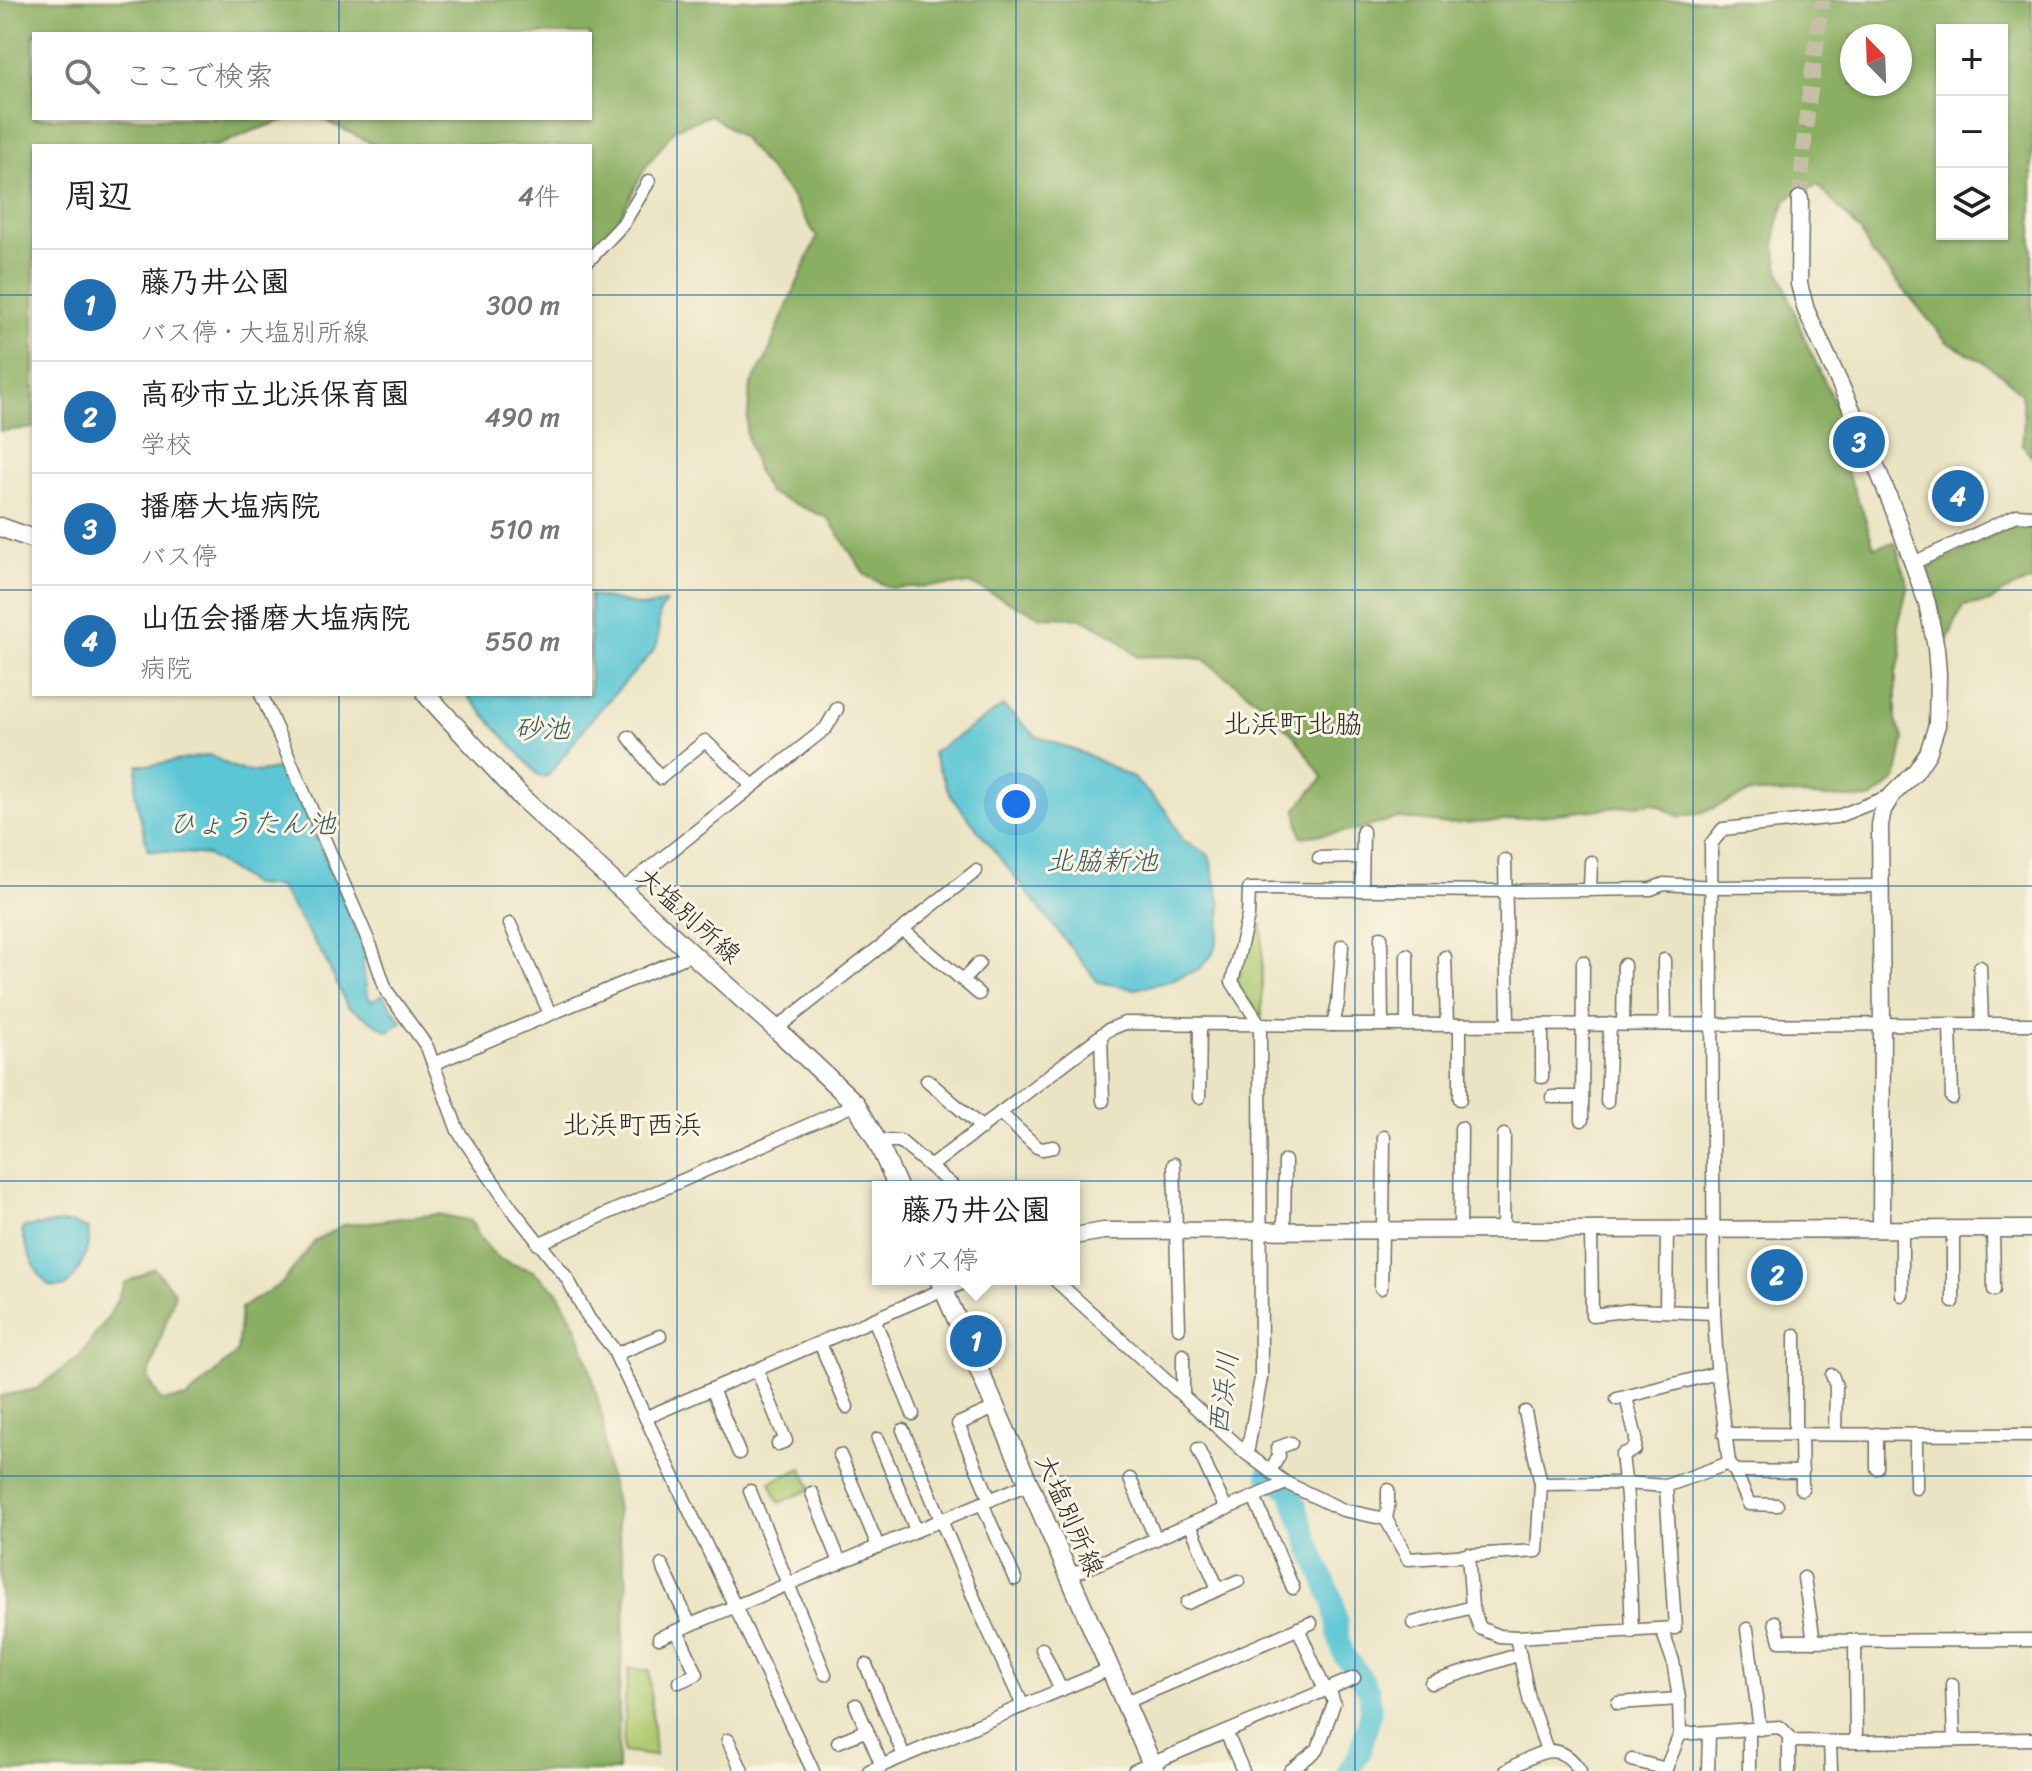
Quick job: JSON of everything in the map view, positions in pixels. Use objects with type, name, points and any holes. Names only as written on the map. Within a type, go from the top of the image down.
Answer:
[{"type":"main road","points":[[0,527],[32,538]]},
{"type":"main road","name":"大塩別所線","points":[[428,696],[523,799],[856,1104],[895,1181]]},
{"type":"main road","name":"大塩別所線","points":[[941,1285],[1154,1768]]},
{"type":"street","points":[[592,257],[623,224],[649,181]]},
{"type":"street","points":[[1800,199],[1799,284],[1806,310],[1864,436],[1913,563],[1932,624],[1938,674],[1937,725],[1928,753],[1916,771],[1892,795],[1883,810],[1880,825],[1881,1229]]},
{"type":"street","points":[[1913,563],[2017,515],[2032,516]]},
{"type":"street","points":[[262,696],[372,949],[386,990],[421,1038],[458,1131],[512,1209],[567,1278],[589,1319],[616,1354],[813,1771]]},
{"type":"street","points":[[622,890],[826,728],[837,709]]},
{"type":"street","points":[[629,737],[660,778],[705,741],[753,786]]},
{"type":"street","points":[[1777,1505],[1749,1504],[1732,1467],[1724,1434],[1717,1373],[1711,844],[1723,829],[1836,817],[1892,795]]},
{"type":"street","points":[[1362,890],[1363,831]]},
{"type":"street","points":[[1319,858],[1362,857]]},
{"type":"street","points":[[1505,860],[1508,1025]]},
{"type":"street","points":[[1590,890],[1591,862]]},
{"type":"street","points":[[776,1029],[976,871]]},
{"type":"street","points":[[1247,1454],[1261,1378],[1260,1025],[1232,982],[1248,916],[1249,889],[1506,891],[1651,889],[1664,884],[1713,887],[1880,886]]},
{"type":"street","points":[[510,924],[550,1014]]},
{"type":"street","points":[[902,929],[958,982],[979,994]]},
{"type":"street","points":[[1381,937],[1382,1025]]},
{"type":"street","points":[[1333,1025],[1338,1003],[1342,946]]},
{"type":"street","points":[[433,1064],[692,954]]},
{"type":"street","points":[[1407,955],[1407,1025]]},
{"type":"street","points":[[1445,957],[1460,1099]]},
{"type":"street","points":[[1664,960],[1665,1024]]},
{"type":"street","points":[[1582,1120],[1583,962]]},
{"type":"street","points":[[958,982],[979,963]]},
{"type":"street","points":[[1607,1102],[1624,965]]},
{"type":"street","points":[[1980,967],[1982,1024]]},
{"type":"street","points":[[931,1166],[1101,1035],[1125,1023],[2032,1024]]},
{"type":"street","points":[[1199,1097],[1200,1024]]},
{"type":"street","points":[[1950,1024],[1952,1098]]},
{"type":"street","points":[[1542,1025],[1542,1077]]},
{"type":"street","points":[[1101,1035],[1103,1101]]},
{"type":"street","points":[[927,1080],[982,1128]]},
{"type":"street","points":[[1552,1097],[1582,1097]]},
{"type":"street","points":[[538,1244],[856,1104]]},
{"type":"street","points":[[1000,1113],[1037,1147],[1053,1147]]},
{"type":"street","points":[[1460,1230],[1461,1128]]},
{"type":"street","points":[[1503,1230],[1504,1135]]},
{"type":"street","points":[[1381,1288],[1384,1137]]},
{"type":"street","points":[[877,1141],[900,1141],[947,1181]]},
{"type":"street","points":[[1284,1231],[1285,1161]]},
{"type":"street","points":[[1174,1164],[1179,1328]]},
{"type":"street","points":[[1902,1229],[1902,1295]]},
{"type":"street","points":[[1953,1229],[1953,1302]]},
{"type":"street","points":[[1990,1282],[1993,1229]]},
{"type":"street","points":[[1080,1235],[1104,1231],[2032,1229]]},
{"type":"street","points":[[1591,1230],[1592,1315],[1632,1310],[1714,1313]]},
{"type":"street","points":[[1666,1311],[1667,1230]]},
{"type":"street","points":[[647,1417],[874,1319],[939,1285]]},
{"type":"street","points":[[1061,1285],[1247,1454],[1286,1483],[1343,1510],[1386,1519]]},
{"type":"street","points":[[874,1319],[913,1414]]},
{"type":"street","points":[[1795,1335],[1802,1489]]},
{"type":"street","points":[[616,1354],[660,1336]]},
{"type":"street","points":[[820,1343],[847,1407]]},
{"type":"street","points":[[1183,1355],[1183,1396]]},
{"type":"street","points":[[757,1370],[786,1441],[778,1444]]},
{"type":"street","points":[[1632,1632],[1622,1455],[1635,1449],[1636,1438],[1621,1398],[1717,1373]]},
{"type":"street","points":[[1832,1375],[1836,1386],[1835,1434]]},
{"type":"street","points":[[712,1389],[739,1453]]},
{"type":"street","points":[[995,1408],[958,1424],[986,1501],[1012,1557],[1015,1579]]},
{"type":"street","points":[[1388,1490],[1386,1519],[1408,1559],[1537,1551],[1541,1484],[1525,1412]]},
{"type":"street","points":[[903,1430],[1023,1706]]},
{"type":"street","points":[[1724,1434],[2032,1435]]},
{"type":"street","points":[[1877,1434],[1877,1468]]},
{"type":"street","points":[[1916,1434],[1916,1488]]},
{"type":"street","points":[[878,1439],[916,1530]]},
{"type":"street","points":[[1270,1471],[1279,1456],[1277,1448],[1291,1443]]},
{"type":"street","points":[[1198,1449],[1226,1509]]},
{"type":"street","points":[[840,1455],[878,1546]]},
{"type":"street","points":[[1541,1484],[1666,1486],[1732,1467],[1802,1472]]},
{"type":"street","points":[[1130,1479],[1156,1539]]},
{"type":"street","points":[[1069,1576],[1286,1483]]},
{"type":"street","points":[[659,1638],[1028,1484]]},
{"type":"street","points":[[1468,1554],[1472,1607],[1480,1628],[1499,1636],[1675,1628],[1666,1486]]},
{"type":"street","points":[[750,1491],[825,1674]]},
{"type":"street","points":[[812,1493],[840,1562]]},
{"type":"street","points":[[1254,1497],[1293,1588]]},
{"type":"street","points":[[1190,1524],[1218,1589]]},
{"type":"street","points":[[662,1565],[690,1625]]},
{"type":"street","points":[[1804,1578],[1814,1641]]},
{"type":"street","points":[[1187,1603],[1238,1581]]},
{"type":"street","points":[[1413,1623],[1472,1607]]},
{"type":"street","points":[[1775,1622],[1780,1641],[2032,1640]]},
{"type":"street","points":[[1124,1703],[1311,1623]]},
{"type":"street","points":[[1290,1771],[1318,1749],[1334,1703],[1298,1628]]},
{"type":"street","points":[[1747,1629],[1755,1730],[1749,1771]]},
{"type":"street","points":[[1632,1760],[1666,1770],[1680,1734],[1673,1661],[1662,1630]]},
{"type":"street","points":[[677,1631],[697,1674],[679,1682]]},
{"type":"street","points":[[1516,1637],[1530,1703],[1547,1750]]},
{"type":"street","points":[[1855,1641],[1856,1742]]},
{"type":"street","points":[[1042,1649],[1061,1690]]},
{"type":"street","points":[[1431,1683],[1520,1654]]},
{"type":"street","points":[[866,1665],[904,1756]]},
{"type":"street","points":[[856,1705],[867,1730],[876,1768],[1110,1669]]},
{"type":"street","points":[[1134,1771],[1154,1768],[1226,1732],[1354,1678]]},
{"type":"street","points":[[1952,1684],[1954,1740]]},
{"type":"street","points":[[1618,1703],[1679,1699]]},
{"type":"street","points":[[1680,1734],[1780,1727],[1794,1741],[2032,1739]]},
{"type":"street","points":[[838,1742],[867,1730]]},
{"type":"street","points":[[1226,1732],[1243,1771]]},
{"type":"street","points":[[1708,1771],[1709,1733]]},
{"type":"street","points":[[1789,1736],[1789,1771]]},
{"type":"street","points":[[728,1740],[742,1771]]},
{"type":"street","points":[[1830,1742],[1831,1771]]},
{"type":"street","points":[[1506,1771],[1547,1750],[1560,1752],[1580,1771]]},
{"type":"green space","points":[[0,0],[2032,0],[2032,456],[2022,444],[2024,418],[2021,393],[2004,376],[1947,342],[1871,253],[1861,232],[1818,185],[1796,192],[1786,201],[1777,225],[1775,245],[1778,266],[1805,340],[1850,436],[1840,455],[1874,547],[1895,542],[1908,585],[1898,626],[1902,655],[1896,672],[1896,722],[1904,739],[1896,780],[1871,799],[1750,793],[1704,812],[1680,817],[1653,803],[1448,824],[1399,818],[1352,831],[1301,837],[1296,809],[1323,778],[1295,737],[1260,703],[1203,659],[1137,657],[1115,636],[1081,618],[1042,617],[971,584],[890,588],[865,575],[828,518],[769,493],[756,469],[746,433],[751,384],[767,357],[817,237],[789,193],[742,138],[711,115],[676,128],[645,168],[613,231],[592,248],[592,144],[373,144],[324,120],[592,120],[592,32],[32,32],[32,120],[285,120],[222,144],[32,144],[32,428],[0,431]]},
{"type":"green space","points":[[2026,521],[2032,521],[2032,582],[2003,592],[1990,602],[1963,606],[1947,647],[1944,647],[1939,609],[1928,576],[1930,567]]},
{"type":"green space","points":[[1251,925],[1262,925],[1262,1017],[1236,984]]},
{"type":"green space","points":[[438,1214],[471,1221],[480,1238],[498,1259],[533,1271],[557,1291],[577,1328],[588,1361],[603,1420],[607,1468],[616,1503],[627,1580],[619,1694],[618,1771],[0,1771],[0,1396],[36,1389],[80,1356],[110,1314],[125,1283],[154,1268],[175,1293],[148,1378],[161,1401],[187,1398],[237,1352],[241,1308],[282,1283],[315,1241],[343,1225]]},
{"type":"green space","points":[[802,1468],[811,1489],[779,1503],[770,1482]]},
{"type":"green space","points":[[629,1668],[649,1671],[655,1756],[623,1752]]},
{"type":"water","name":"砂池","points":[[592,595],[644,607],[666,602],[659,614],[658,642],[652,653],[594,716],[548,776],[540,777],[468,696],[592,696]]},
{"type":"water","name":"北脇新池","points":[[1003,706],[1036,736],[1088,755],[1133,778],[1165,809],[1183,840],[1209,855],[1221,905],[1218,938],[1212,955],[1198,970],[1135,989],[1098,982],[951,796],[932,753]]},
{"type":"water","name":"ひょうたん池","points":[[210,755],[246,771],[286,767],[368,957],[362,960],[367,995],[372,1001],[382,994],[402,1022],[388,1031],[347,1006],[325,959],[279,887],[253,885],[207,855],[148,850],[135,794],[138,765]]},
{"type":"water","points":[[61,1223],[88,1229],[89,1235],[79,1269],[65,1287],[52,1286],[41,1277],[22,1230],[24,1227]]},
{"type":"waterway","name":"西浜川","points":[[1268,1474],[1290,1490],[1333,1601],[1344,1656],[1369,1691],[1371,1711],[1360,1753],[1348,1771]]},
{"type":"tunnel","points":[[1800,199],[1805,130],[1822,0]]},
{"type":"place","name":"播磨大塩病院","points":[[1859,442]]},
{"type":"place","name":"山伍会播磨大塩病院","points":[[1958,496]]},
{"type":"place","name":"高砂市立北浜保育園","points":[[1777,1275]]},
{"type":"place","name":"藤乃井公園","points":[[976,1341]]},
{"type":"district","name":"北浜町北脇","points":[[1293,723]]},
{"type":"district","name":"北浜町西浜","points":[[632,1124]]}]
